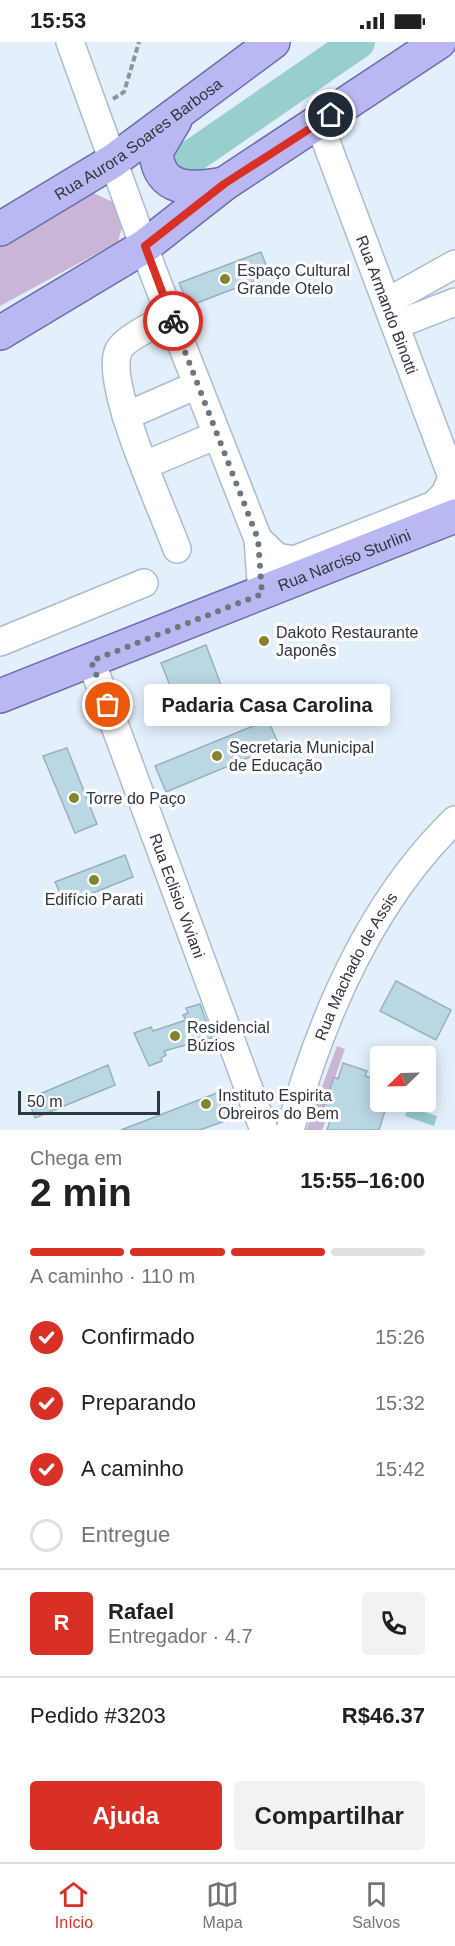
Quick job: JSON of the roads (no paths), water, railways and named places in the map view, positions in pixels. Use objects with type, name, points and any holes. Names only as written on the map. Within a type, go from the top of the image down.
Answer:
[{"type":"main road","name":"Rua Aurora Soares Barbosa","points":[[0,229],[113,161],[273,42]]},
{"type":"main road","points":[[0,333],[145,246],[224,184],[439,42]]},
{"type":"main road","points":[[179,114],[156,152],[159,172],[170,183],[186,186],[224,184]]},
{"type":"main road","name":"Rua Narciso Sturlini","points":[[0,696],[455,516]]},
{"type":"street","points":[[70,42],[93,111],[258,539],[262,594]]},
{"type":"street","name":"Rua Armando Binotti","points":[[319,123],[453,483]]},
{"type":"street","points":[[392,314],[453,272]]},
{"type":"street","points":[[392,314],[455,302]]},
{"type":"street","points":[[171,316],[124,343],[118,351],[117,386],[126,416],[177,549]]},
{"type":"street","points":[[126,416],[197,385]]},
{"type":"street","points":[[145,465],[217,435]]},
{"type":"street","name":"Rua Narciso Sturlini","points":[[258,539],[277,556],[294,560],[434,505],[453,483]]},
{"type":"street","points":[[0,642],[144,583]]},
{"type":"street","name":"Rua Eclisio Viviani","points":[[91,661],[264,1130]]},
{"type":"street","name":"Rua Machado de Assis","points":[[290,1130],[303,1082],[351,964],[404,877],[455,820]]},
{"type":"waterway","points":[[184,162],[358,42]]},
{"type":"place","name":"Espaço Cultural Grande Otelo","points":[[225,279]]},
{"type":"place","name":"Dakoto Restaurante Japonês","points":[[264,641]]},
{"type":"place","name":"Padaria Casa Carolina","points":[[108,705]]},
{"type":"place","name":"Secretaria Municipal de Educação","points":[[217,756]]},
{"type":"place","name":"Torre do Paço","points":[[74,798]]},
{"type":"place","name":"Edifício Parati","points":[[94,880]]},
{"type":"place","name":"Residencial Búzios","points":[[175,1036]]},
{"type":"place","name":"Instituto Espirita Obreiros do Bem","points":[[206,1104]]}]
